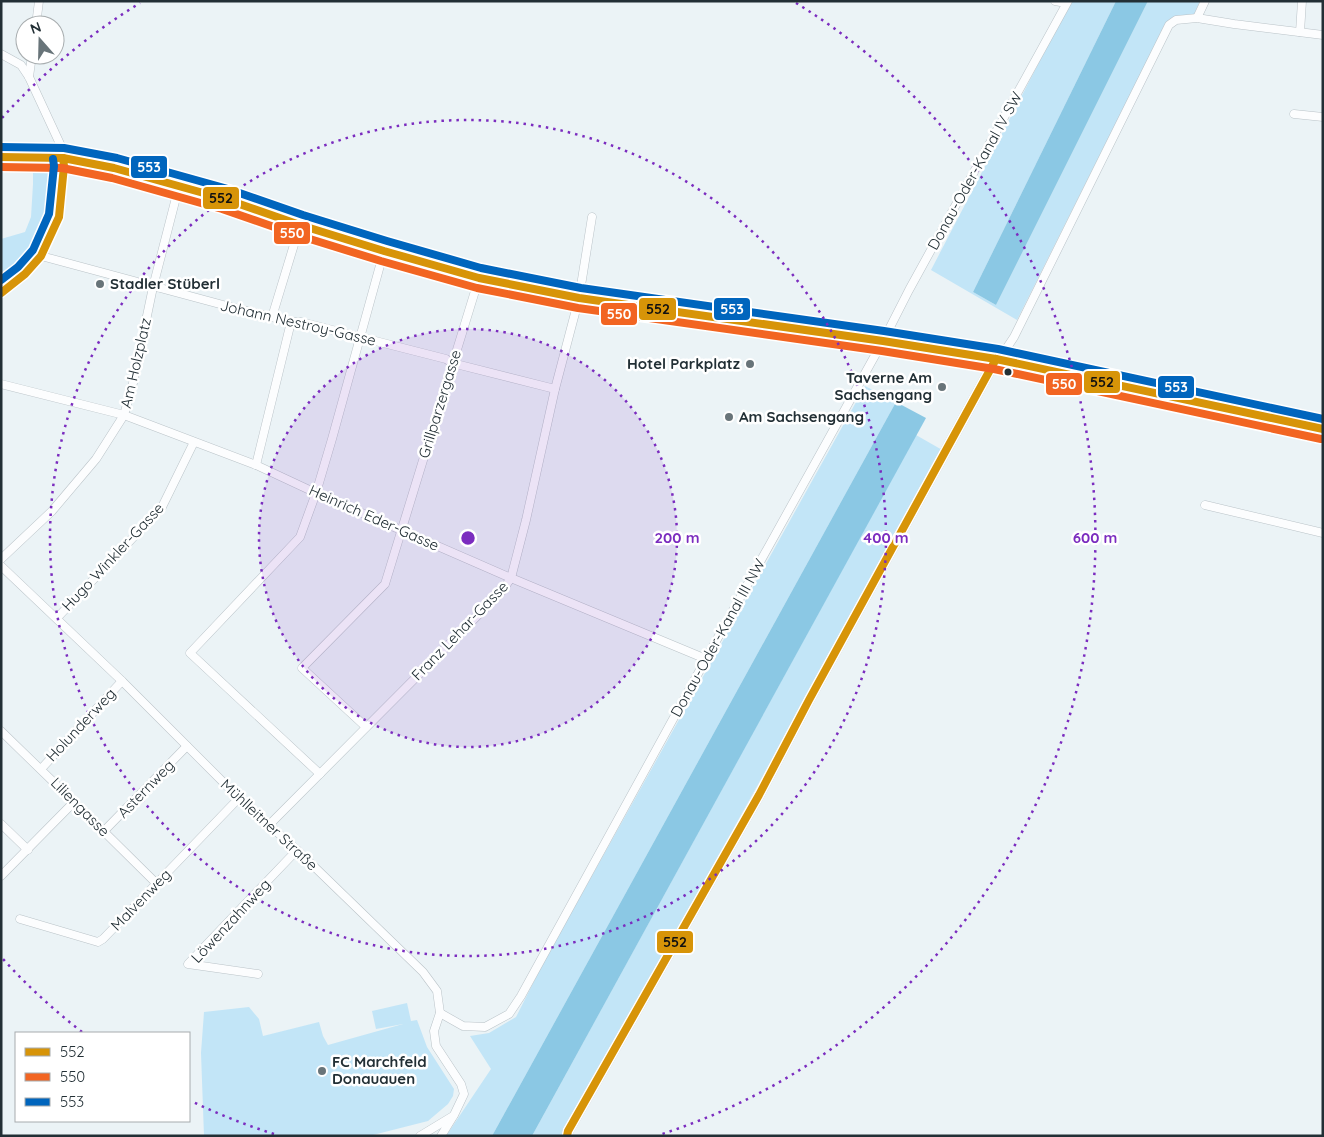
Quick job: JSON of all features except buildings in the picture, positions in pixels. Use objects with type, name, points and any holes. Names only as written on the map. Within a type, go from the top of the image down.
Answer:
[{"type":"main road","points":[[1,157],[63,158],[114,168],[225,199],[300,225],[479,278],[579,298],[996,359],[1323,430]]},
{"type":"street","points":[[37,15],[38,1]]},
{"type":"street","points":[[1055,1],[1067,2]]},
{"type":"street","points":[[1197,18],[1205,1]]},
{"type":"street","points":[[1300,32],[1302,1]]},
{"type":"street","name":"Donau-Oder-Kanal IV SW","points":[[883,341],[1067,2]]},
{"type":"street","points":[[567,1136],[568,1131],[759,796],[809,700],[996,359],[1014,337],[1169,25],[1176,20],[1197,18],[1323,35]]},
{"type":"street","points":[[1,54],[22,65],[29,77],[61,146],[64,166],[59,217],[41,256],[25,274],[1,293]]},
{"type":"street","points":[[29,77],[31,65]]},
{"type":"street","points":[[1294,114],[1323,118]]},
{"type":"street","name":"Am Holzplatz","points":[[1,559],[52,511],[96,460],[124,415],[133,383],[153,287],[179,186]]},
{"type":"street","name":"Franz Lehar-Gasse","points":[[269,825],[502,591],[511,578],[555,389],[579,298],[592,217]]},
{"type":"street","points":[[272,317],[300,225]]},
{"type":"street","points":[[320,774],[190,653],[300,537],[316,493],[384,251]]},
{"type":"street","name":"Johann Nestroy-Gasse","points":[[41,256],[153,287],[291,322],[301,322],[555,389]]},
{"type":"street","name":"Grillparzergasse","points":[[366,728],[302,668],[385,584],[479,278]]},
{"type":"street","points":[[256,465],[291,322]]},
{"type":"street","name":"Donau-Oder-Kanal III NW","points":[[440,1013],[463,1026],[485,1027],[509,1014],[521,996],[883,341]]},
{"type":"street","name":"Heinrich Eder-Gasse","points":[[1,384],[124,415],[256,465],[511,578],[706,659]]},
{"type":"street","name":"Hugo Winkler-Gasse","points":[[57,618],[162,507],[194,442]]},
{"type":"street","points":[[1205,505],[1323,533]]},
{"type":"street","name":"Mühlleitner Straße","points":[[1,566],[122,681],[239,798],[297,850],[423,972],[437,991],[440,1013],[434,1031],[436,1046],[462,1084],[464,1094],[454,1116]]},
{"type":"street","name":"Holunderweg","points":[[41,769],[122,681]]},
{"type":"street","name":"Liliengasse","points":[[1,731],[157,884]]},
{"type":"street","name":"Asternweg","points":[[104,831],[187,746]]},
{"type":"street","name":"Malvenweg","points":[[20,919],[98,942],[157,884],[239,798]]},
{"type":"street","points":[[1,876],[74,802]]},
{"type":"street","points":[[1,824],[28,850]]},
{"type":"street","name":"Löwenzahnweg","points":[[258,974],[188,964],[297,850]]},
{"type":"street","points":[[420,1136],[454,1116]]},
{"type":"street","points":[[441,1136],[454,1116]]},
{"type":"shaded area","points":[[1071,1],[1116,1],[973,292],[996,305],[1148,1],[1200,1],[1194,15],[1175,16],[1166,23],[1017,320],[931,270]]},
{"type":"shaded area","points":[[1116,1],[1148,1],[996,305],[973,292]]},
{"type":"shaded area","points":[[55,166],[58,172],[57,202],[50,228],[32,257],[1,289],[1,239],[25,232],[31,217],[33,167]]},
{"type":"shaded area","points":[[865,386],[896,402],[492,1136],[446,1136],[491,1069],[470,1036],[489,1033],[516,1017],[557,936]]},
{"type":"shaded area","points":[[896,402],[926,418],[532,1136],[492,1136]]},
{"type":"shaded area","points":[[916,435],[944,451],[562,1136],[532,1136]]},
{"type":"shaded area","name":"FC Marchfeld Donauauen","points":[[407,1003],[411,1021],[417,1020],[427,1047],[454,1089],[453,1096],[448,1104],[428,1121],[369,1136],[204,1136],[201,1053],[204,1012],[249,1007],[259,1019],[263,1036],[319,1022],[328,1045],[403,1024],[376,1029],[372,1011]]},
{"type":"transit line","name":"553","points":[[1,147],[64,148],[117,158],[228,189],[303,215],[481,268],[581,288],[998,349],[1323,419]]},
{"type":"transit line","name":"552","points":[[1,157],[63,158],[114,168],[225,199],[300,225],[479,278],[579,298],[996,359],[1323,429]]},
{"type":"transit line","name":"552","points":[[1,293],[25,274],[41,256],[59,217],[64,166],[63,158]]},
{"type":"transit line","name":"553","points":[[1,280],[18,267],[33,250],[49,214],[54,166],[53,159]]},
{"type":"transit line","name":"550","points":[[1,167],[62,168],[112,178],[222,209],[297,235],[477,288],[578,308],[882,351],[994,369],[1321,439]]},
{"type":"transit line","name":"552","points":[[567,1136],[568,1131],[759,795],[996,359]]},
{"type":"place","name":"Stadler Stüberl","points":[[100,284]]},
{"type":"place","name":"Hotel Parkplatz","points":[[750,364]]},
{"type":"place","name":"Taverne Am Sachsengang","points":[[942,387]]},
{"type":"place","name":"Am Sachsengang","points":[[729,417]]},
{"type":"place","name":"FC Marchfeld Donauauen","points":[[322,1071]]}]
